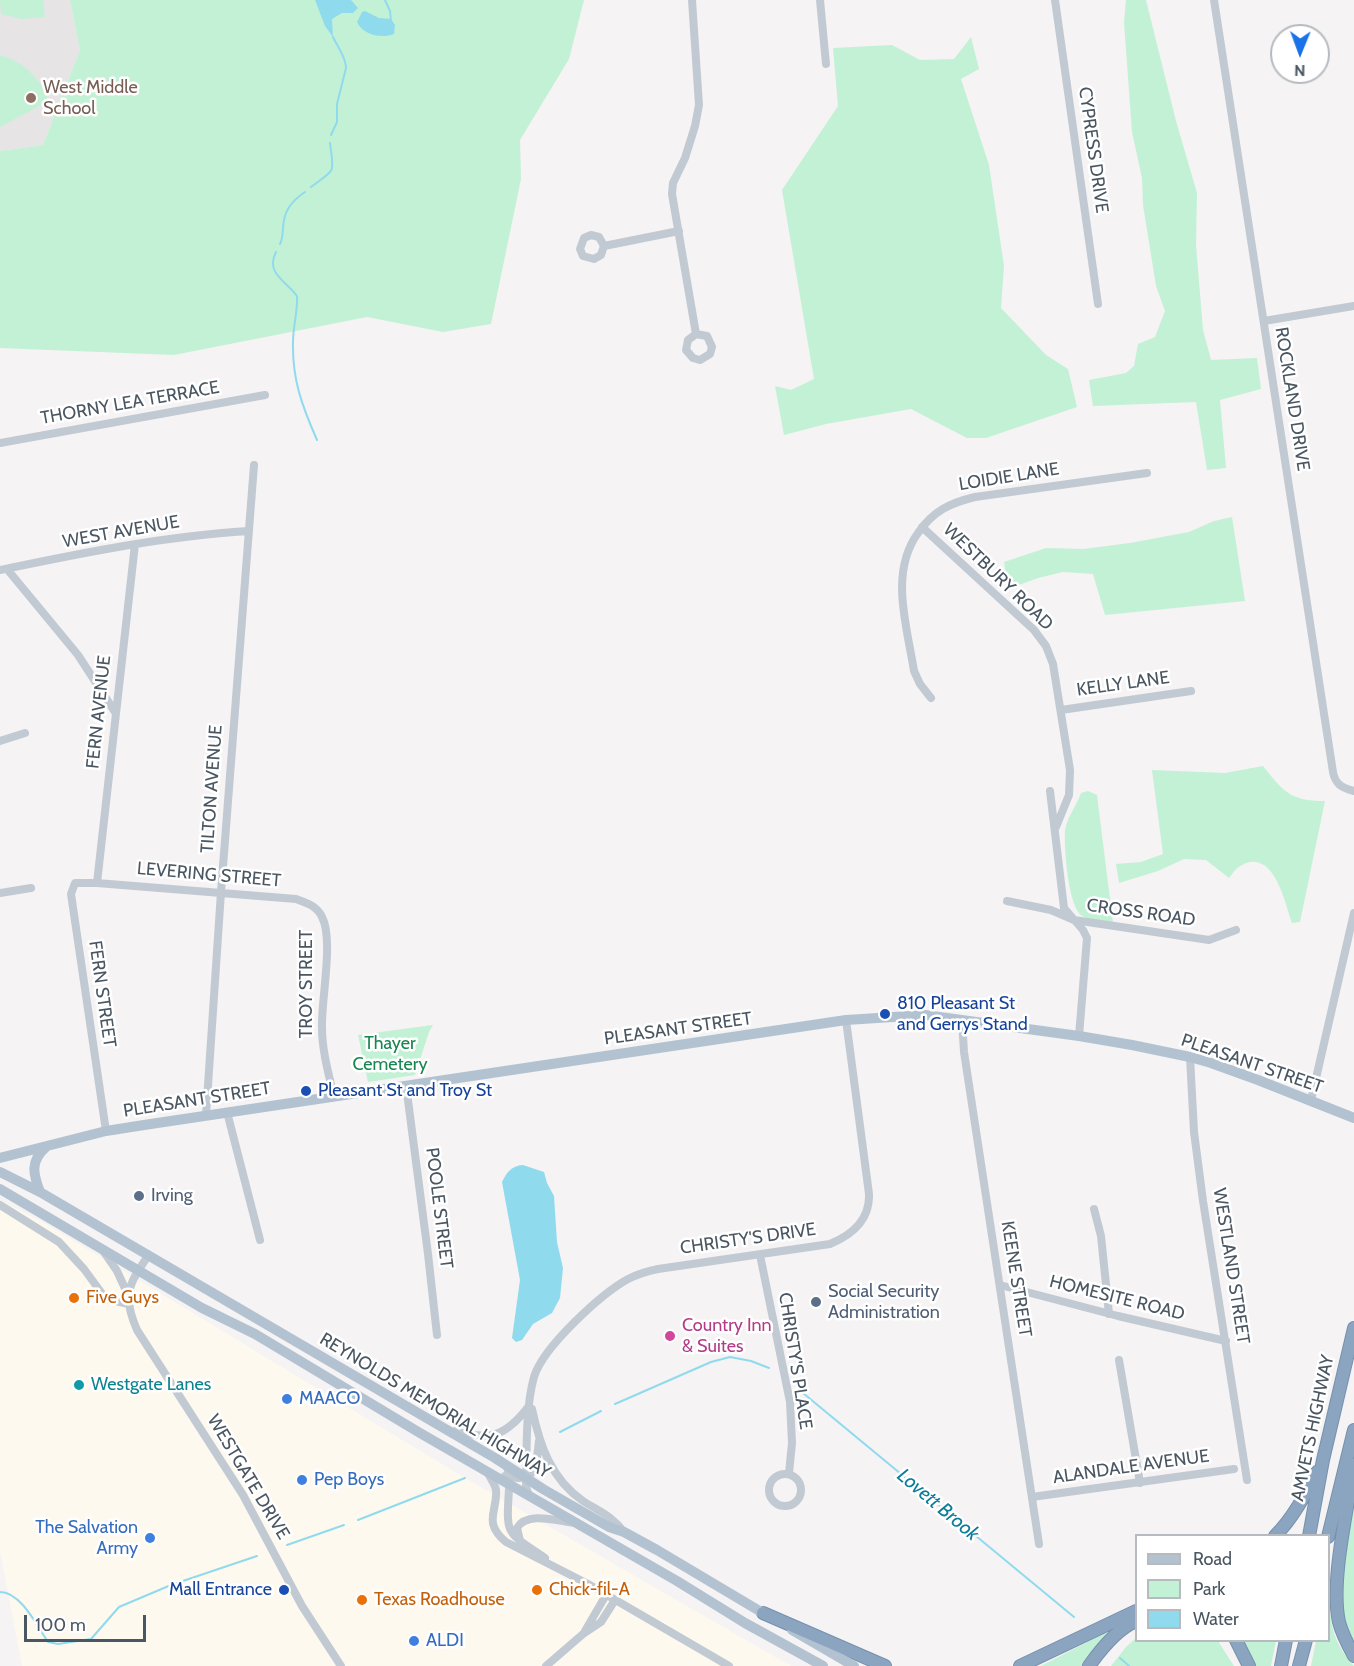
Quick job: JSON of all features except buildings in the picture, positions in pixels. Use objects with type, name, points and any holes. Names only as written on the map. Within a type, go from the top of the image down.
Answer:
[{"type":"highway","name":"AMVETS HIGHWAY","points":[[1309,1534],[1323,1460],[1354,1328]]},
{"type":"highway","points":[[1330,1534],[1354,1430]]},
{"type":"highway","points":[[1277,1534],[1302,1500],[1323,1460]]},
{"type":"highway","points":[[1354,1465],[1337,1591],[1339,1620],[1343,1635],[1354,1656]]},
{"type":"highway","points":[[1020,1666],[1135,1612]]},
{"type":"highway","points":[[762,1613],[885,1666]]},
{"type":"highway","points":[[1089,1666],[1114,1637],[1135,1622]]},
{"type":"highway","points":[[1236,1642],[1248,1666]]},
{"type":"highway","points":[[1281,1666],[1286,1642]]},
{"type":"highway","points":[[1299,1666],[1305,1642]]},
{"type":"main road","name":"PLEASANT STREET","points":[[0,1158],[106,1131],[206,1115],[846,1020],[910,1015],[1079,1036],[1190,1057],[1258,1080],[1354,1118]]},
{"type":"main road","points":[[40,1192],[34,1166],[38,1154],[49,1145]]},
{"type":"main road","name":"REYNOLDS MEMORIAL HIGHWAY","points":[[0,1172],[40,1192],[443,1428],[506,1466],[527,1487],[574,1523],[823,1666]]},
{"type":"main road","name":"REYNOLDS MEMORIAL HIGHWAY","points":[[0,1189],[216,1316],[255,1334],[487,1472],[527,1487],[543,1489],[609,1527],[624,1532],[854,1666]]},
{"type":"street","points":[[692,0],[699,105],[689,146],[673,183],[672,194],[696,334]]},
{"type":"street","points":[[820,0],[826,64]]},
{"type":"street","name":"CYPRESS DRIVE","points":[[1055,0],[1098,304]]},
{"type":"street","name":"ROCKLAND DRIVE","points":[[1214,0],[1333,772],[1340,786],[1354,791]]},
{"type":"street","points":[[604,246],[679,231]]},
{"type":"street","points":[[1264,321],[1354,306]]},
{"type":"street","name":"THORNY LEA TERRACE","points":[[0,443],[265,395]]},
{"type":"street","name":"TILTON AVENUE","points":[[206,1115],[254,465]]},
{"type":"street","name":"LOIDIE LANE","points":[[931,698],[920,684],[914,671],[901,588],[906,556],[913,540],[934,514],[954,502],[975,497],[1147,473]]},
{"type":"street","name":"WESTBURY ROAD","points":[[922,527],[1034,630],[1046,646],[1053,664],[1070,770],[1069,795],[1056,828]]},
{"type":"street","name":"WEST AVENUE","points":[[4,569],[135,544],[220,532],[248,531]]},
{"type":"street","name":"FERN AVENUE","points":[[97,883],[135,544]]},
{"type":"street","points":[[4,569],[78,655],[115,712]]},
{"type":"street","name":"KELLY LANE","points":[[1061,710],[1191,691]]},
{"type":"street","points":[[0,741],[25,733]]},
{"type":"street","points":[[1050,791],[1064,908],[1087,938],[1079,1036]]},
{"type":"street","name":"FERN STREET","points":[[97,883],[75,883],[71,894],[106,1131]]},
{"type":"street","name":"LEVERING STREET","points":[[97,883],[296,899],[316,909]]},
{"type":"street","points":[[0,893],[31,888]]},
{"type":"street","name":"CROSS ROAD","points":[[1007,901],[1051,910],[1074,920],[1209,940],[1236,930]]},
{"type":"street","name":"TROY STREET","points":[[316,909],[321,915],[326,934],[322,1030],[334,1097]]},
{"type":"street","points":[[1311,1100],[1354,913]]},
{"type":"street","name":"CHRISTY'S DRIVE","points":[[527,1487],[528,1420],[535,1375],[545,1356],[566,1332],[618,1285],[639,1274],[658,1269],[813,1248],[836,1241],[859,1225],[868,1210],[869,1189],[846,1020]]},
{"type":"street","name":"KEENE STREET","points":[[962,1020],[964,1052],[1039,1544]]},
{"type":"street","name":"WESTLAND STREET","points":[[1190,1057],[1194,1132],[1203,1201],[1247,1480]]},
{"type":"street","name":"POOLE STREET","points":[[406,1086],[426,1236],[436,1335]]},
{"type":"street","points":[[227,1112],[260,1240]]},
{"type":"street","points":[[0,1205],[59,1242],[108,1300],[128,1300],[131,1281],[148,1256]]},
{"type":"street","points":[[1094,1209],[1101,1236],[1109,1314]]},
{"type":"street","name":"WESTGATE DRIVE","points":[[100,1247],[117,1270],[139,1335],[234,1480],[302,1606],[341,1666]]},
{"type":"street","name":"CHRISTY'S PLACE","points":[[760,1255],[789,1402],[792,1443],[789,1473]]},
{"type":"street","name":"HOMESITE ROAD","points":[[1000,1285],[1109,1314],[1226,1341]]},
{"type":"street","points":[[1119,1360],[1140,1483]]},
{"type":"street","points":[[443,1428],[477,1437],[490,1436],[513,1425],[531,1403]]},
{"type":"street","name":"CHRISTY'S DRIVE","points":[[531,1403],[539,1440],[550,1466],[565,1486],[582,1500],[614,1519],[624,1532]]},
{"type":"street","name":"CHRISTY'S DRIVE","points":[[527,1487],[535,1469],[539,1440]]},
{"type":"street","points":[[506,1466],[509,1481],[507,1523],[512,1535],[568,1573],[729,1666]]},
{"type":"street","name":"ALANDALE AVENUE","points":[[1032,1497],[1234,1469]]},
{"type":"street","points":[[487,1472],[495,1485],[493,1523],[502,1539],[518,1550],[568,1573]]},
{"type":"street","points":[[495,1496],[509,1481],[520,1479],[527,1487]]},
{"type":"street","points":[[521,1541],[517,1530],[524,1521],[537,1518],[574,1523]]},
{"type":"street","points":[[546,1666],[583,1634],[610,1597]]},
{"type":"shaded area","name":"West Middle School","points":[[0,0],[70,0],[80,50],[43,145],[0,151]]},
{"type":"shaded area","points":[[0,1200],[46,1224],[460,1475],[791,1666],[22,1666],[0,1551]]},
{"type":"green space","points":[[0,0],[43,0],[45,17],[22,19],[1,14]]},
{"type":"green space","points":[[70,0],[584,0],[569,59],[520,140],[521,179],[491,324],[443,332],[367,317],[174,355],[0,348],[0,151],[43,145],[80,50]]},
{"type":"green space","points":[[1126,0],[1146,0],[1176,121],[1197,193],[1196,245],[1203,330],[1211,360],[1257,358],[1261,389],[1220,400],[1226,468],[1207,470],[1196,402],[1093,406],[1089,380],[1126,373],[1134,366],[1138,344],[1155,337],[1165,311],[1156,286],[1143,205],[1142,178],[1132,132],[1124,22]]},
{"type":"green space","points":[[971,37],[979,69],[961,79],[989,165],[1004,266],[1001,308],[1046,355],[1068,369],[1077,407],[986,438],[967,438],[911,409],[826,424],[784,435],[775,386],[791,390],[814,379],[782,190],[838,106],[833,48],[892,45],[920,60],[954,59]]},
{"type":"green space","points":[[0,55],[17,62],[30,72],[41,85],[49,101],[0,127]]},
{"type":"green space","points":[[1232,517],[1245,601],[1105,615],[1093,574],[1063,572],[1008,589],[1004,562],[1046,548],[1083,549],[1130,543],[1189,532],[1214,521]]},
{"type":"green space","points":[[1263,766],[1283,789],[1296,797],[1325,801],[1300,922],[1292,923],[1277,882],[1264,865],[1256,862],[1240,866],[1229,878],[1206,860],[1184,859],[1158,871],[1119,883],[1116,864],[1141,862],[1163,854],[1152,770],[1225,773]]},
{"type":"green space","points":[[1088,791],[1097,795],[1113,923],[1082,916],[1077,910],[1070,890],[1065,831],[1081,793]]},
{"type":"green space","name":"Thayer Cemetery","points":[[433,1025],[415,1075],[368,1082],[358,1035]]},
{"type":"green space","points":[[1354,1465],[1354,1656],[1343,1635],[1341,1552]]},
{"type":"green space","points":[[1330,1614],[1334,1634],[1345,1655],[1354,1666],[1311,1666],[1316,1642],[1330,1642]]},
{"type":"green space","points":[[1124,1623],[1084,1666],[1041,1666]]},
{"type":"green space","points":[[1135,1639],[1135,1642],[1219,1642],[1234,1666],[1111,1666]]},
{"type":"green space","points":[[1244,1642],[1276,1642],[1271,1666],[1256,1666]]},
{"type":"water","points":[[315,0],[351,0],[358,8],[353,13],[342,13],[332,19],[333,37],[325,26]]},
{"type":"water","points":[[365,11],[379,18],[391,19],[395,25],[394,34],[378,36],[363,30],[357,22],[362,12]]},
{"type":"water","points":[[523,1165],[544,1172],[554,1196],[557,1242],[563,1268],[560,1298],[552,1313],[533,1324],[522,1340],[516,1342],[512,1338],[520,1280],[502,1182],[510,1170]]},
{"type":"waterway","points":[[385,0],[390,11],[391,22]]},
{"type":"waterway","points":[[331,135],[337,122],[337,104],[346,68],[343,56],[333,37]]},
{"type":"waterway","points":[[311,187],[331,170],[330,143]]},
{"type":"waterway","points":[[280,244],[287,211],[305,192]]},
{"type":"waterway","points":[[276,252],[273,259],[275,271],[297,296],[293,336],[294,368],[303,404],[317,440]]},
{"type":"waterway","name":"Lovett Brook","points":[[615,1404],[711,1362],[730,1357],[751,1361],[769,1368]]},
{"type":"waterway","name":"Lovett Brook","points":[[803,1393],[1074,1617]]},
{"type":"waterway","name":"Lovett Brook","points":[[560,1432],[601,1411]]},
{"type":"waterway","name":"Lovett Brook","points":[[358,1520],[465,1478]]},
{"type":"waterway","name":"Lovett Brook","points":[[287,1545],[344,1525]]},
{"type":"waterway","name":"Lovett Brook","points":[[0,1592],[8,1593],[22,1604],[48,1642],[58,1644],[91,1639],[119,1607],[171,1585],[257,1556]]},
{"type":"waterway","name":"Lovett Brook","points":[[1120,1658],[1129,1666]]},
{"type":"place","name":"West Middle School","points":[[31,98]]},
{"type":"place","name":"810 Pleasant St and Gerrys Stand","points":[[885,1014]]},
{"type":"place","name":"Pleasant St and Troy St","points":[[306,1091]]},
{"type":"place","name":"Irving","points":[[139,1196]]},
{"type":"place","name":"Five Guys","points":[[74,1298]]},
{"type":"place","name":"Social Security Administration","points":[[816,1302]]},
{"type":"place","name":"Country Inn & Suites","points":[[670,1336]]},
{"type":"place","name":"Westgate Lanes","points":[[79,1385]]},
{"type":"place","name":"MAACO","points":[[287,1399]]},
{"type":"place","name":"Pep Boys","points":[[302,1480]]},
{"type":"place","name":"The Salvation Army","points":[[150,1538]]},
{"type":"place","name":"Mall Entrance","points":[[284,1590]]},
{"type":"place","name":"Chick-fil-A","points":[[537,1590]]},
{"type":"place","name":"Texas Roadhouse","points":[[362,1600]]},
{"type":"place","name":"ALDI","points":[[414,1641]]}]
